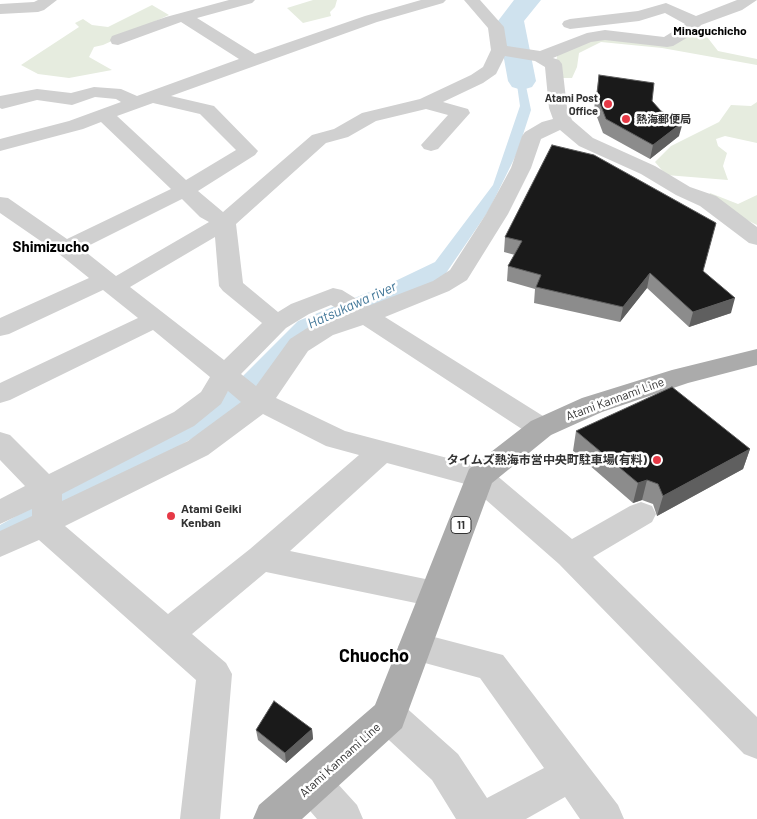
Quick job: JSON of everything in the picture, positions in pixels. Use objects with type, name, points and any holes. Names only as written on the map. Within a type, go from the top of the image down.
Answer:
[{"type":"main road","name":"Atami Kannami Line","points":[[273,819],[389,716],[479,477],[541,428],[592,405],[681,376],[757,357]]},
{"type":"street","points":[[118,40],[172,20],[247,0]]},
{"type":"street","points":[[0,145],[76,125],[206,76],[255,61],[371,19],[438,0]]},
{"type":"street","points":[[6,317],[108,284],[225,222],[319,139],[341,133],[369,117],[426,102],[477,79],[490,70],[502,51],[496,27],[472,0]]},
{"type":"street","points":[[749,0],[736,7],[695,22],[689,30],[667,42],[605,35],[580,41],[556,50],[542,66],[542,106],[577,146],[634,173],[708,215],[757,260]]},
{"type":"street","points":[[580,41],[562,32],[586,6]]},
{"type":"street","points":[[0,9],[41,8]]},
{"type":"street","points":[[570,24],[640,16],[666,8],[695,22]]},
{"type":"street","points":[[184,17],[232,49],[255,61]]},
{"type":"street","points":[[502,51],[542,66]]},
{"type":"street","points":[[0,102],[37,94],[72,99],[94,92],[108,92],[207,110],[248,151],[185,190],[66,248]]},
{"type":"street","points":[[426,102],[460,113],[432,146]]},
{"type":"street","points":[[104,115],[208,212],[225,222]]},
{"type":"street","points":[[556,124],[586,142],[648,170],[683,191],[708,201],[757,238]]},
{"type":"street","points":[[0,512],[184,418],[211,398],[275,377],[300,346],[324,330],[441,286],[459,275],[497,214],[520,168],[532,136],[556,124]]},
{"type":"street","points":[[4,211],[66,248],[108,284],[243,388],[336,439],[479,477],[570,555],[757,742]]},
{"type":"street","points":[[225,222],[231,286],[277,323]]},
{"type":"street","points":[[0,545],[198,448],[243,388],[277,323],[300,309],[333,295],[541,428]]},
{"type":"street","points":[[0,394],[155,320]]},
{"type":"street","points":[[0,442],[44,488],[47,495],[48,522],[51,532],[214,674],[200,819]]},
{"type":"street","points":[[168,634],[261,558],[382,451]]},
{"type":"street","points":[[570,555],[641,514]]},
{"type":"street","points":[[261,558],[435,594]]},
{"type":"street","points":[[415,647],[491,666],[604,819]]},
{"type":"street","points":[[389,716],[445,768],[478,819]]},
{"type":"street","points":[[488,819],[570,774]]},
{"type":"street","points":[[313,785],[343,819]]},
{"type":"shaded area","points":[[313,0],[337,0],[335,7],[330,12],[331,16],[303,23],[287,8]]},
{"type":"shaded area","points":[[518,0],[538,0],[533,4],[521,25],[508,21],[510,12]]},
{"type":"shaded area","points":[[152,5],[169,15],[103,45],[94,47],[89,57],[112,70],[69,78],[38,74],[21,65],[79,27],[75,23],[83,19],[92,25],[108,27]]},
{"type":"shaded area","points":[[704,33],[718,51],[757,59],[757,65],[662,48],[601,42],[579,53],[577,67],[572,78],[561,78],[555,68],[558,51],[607,36],[665,42],[689,34]]},
{"type":"shaded area","points":[[757,102],[757,143],[725,136],[716,139],[718,146],[727,153],[723,166],[728,180],[666,175],[655,162],[671,146],[719,122],[731,105],[751,106]]},
{"type":"shaded area","points":[[710,193],[738,204],[757,195],[757,225],[708,197]]},
{"type":"water","points":[[508,21],[513,24],[531,110],[517,153],[489,210],[442,279],[299,340],[227,419],[0,546],[0,525],[212,407],[298,321],[389,284],[435,262],[493,185],[520,106]]},
{"type":"building","name":"熱海郵便局","points":[[599,75],[654,83],[652,101],[661,111],[683,122],[653,145],[606,119],[597,96]]},
{"type":"building","points":[[552,145],[594,155],[716,223],[703,271],[735,298],[693,312],[650,273],[623,307],[536,287],[541,275],[508,266],[522,241],[505,237]]},
{"type":"building","name":"タイムズ熱海市営中央町駐車場(有料)","points":[[672,387],[750,449],[663,496],[658,484],[647,480],[638,483],[576,431]]},
{"type":"building","points":[[274,701],[312,729],[285,753],[256,730]]},
{"type":"waterway","name":"Hatsukawa river","points":[[522,81],[511,21],[524,3],[529,0]]},
{"type":"place","name":"Atami Post Office","points":[[608,104]]},
{"type":"place","name":"熱海郵便局","points":[[626,119]]},
{"type":"place","name":"タイムズ熱海市営中央町駐車場(有料)","points":[[657,460]]},
{"type":"place","name":"Atami Geiki Kenban","points":[[171,516]]},
{"type":"district","name":"Minaguchicho","points":[[710,31]]},
{"type":"district","name":"Shimizucho","points":[[51,247]]},
{"type":"district","name":"Chuocho","points":[[374,656]]}]
